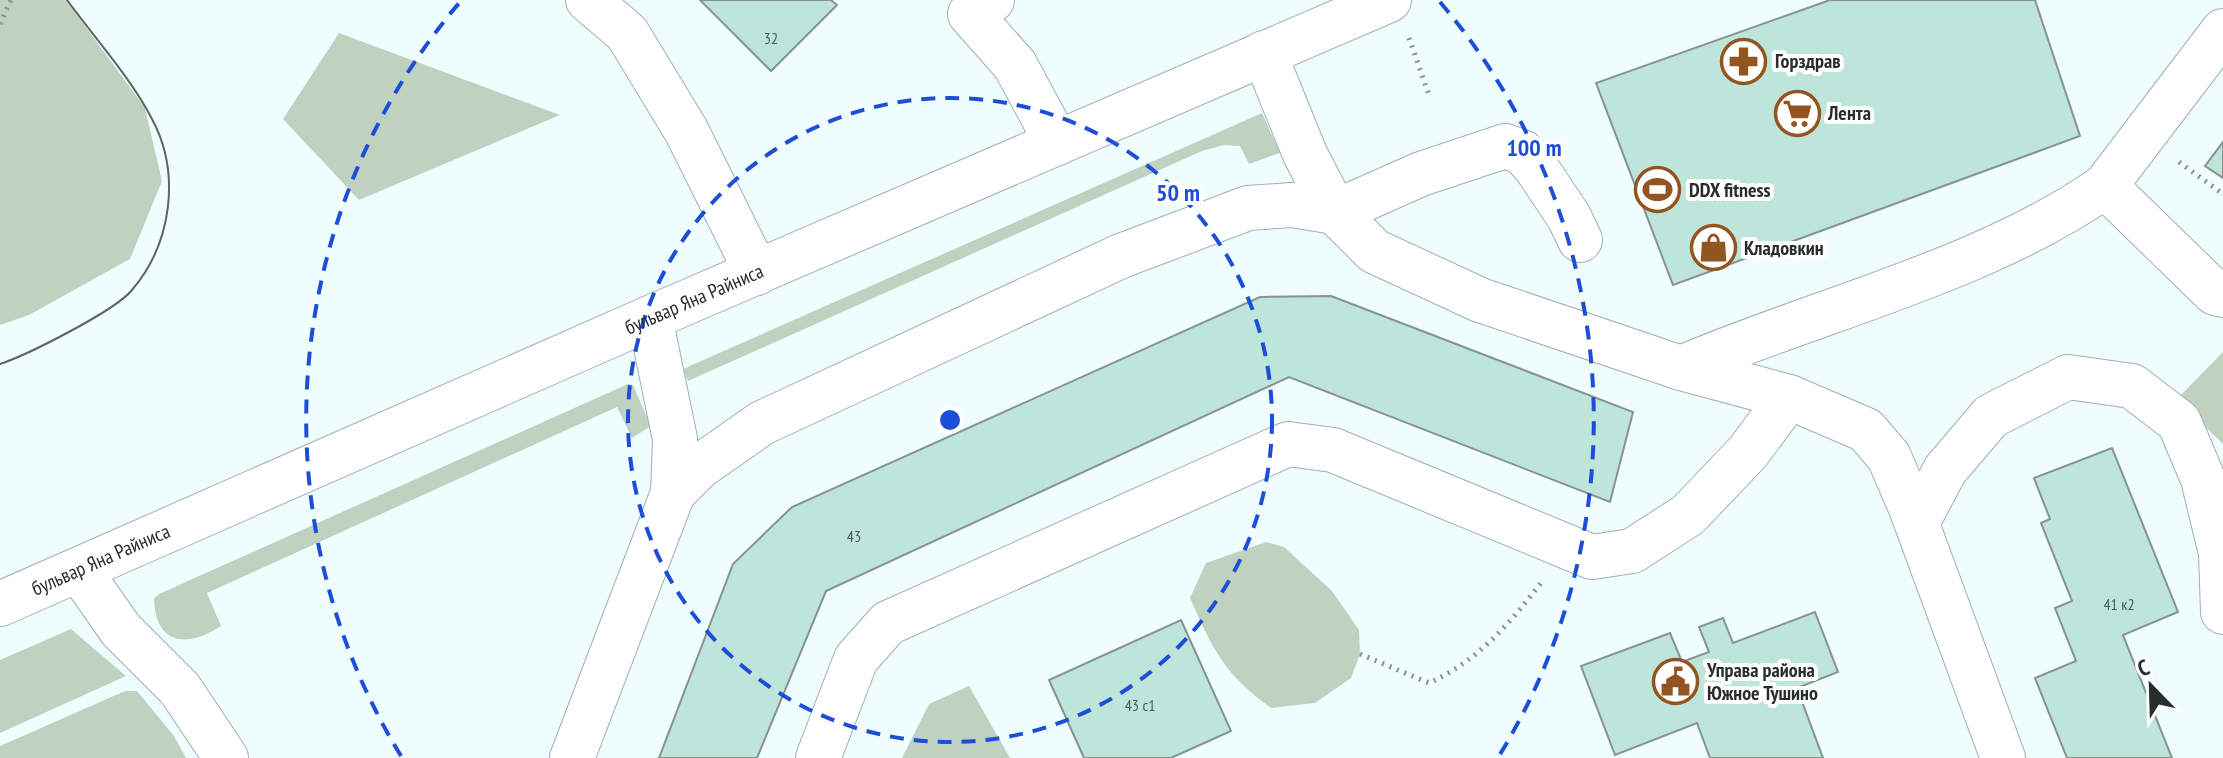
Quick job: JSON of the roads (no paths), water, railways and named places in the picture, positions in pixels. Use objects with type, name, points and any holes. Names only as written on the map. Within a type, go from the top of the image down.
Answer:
[{"type":"main road","points":[[588,0],[627,33],[687,132],[757,273]]},
{"type":"main road","points":[[973,5],[1015,65],[1057,143]]},
{"type":"main road","name":"бульвар Яна Райниса","points":[[0,604],[650,318],[1264,53],[1397,14]]},
{"type":"main road","points":[[1681,368],[1959,262],[2065,214],[2105,186],[2223,31]]},
{"type":"main road","points":[[1264,53],[1305,154],[1335,212],[1374,251],[1480,300],[1681,368],[1789,397],[1866,430],[1889,457],[1917,523],[2003,758]]},
{"type":"main road","points":[[673,493],[699,467],[762,423],[1121,256],[1248,208],[1292,205],[1335,212],[1421,174],[1505,146],[1522,152],[1535,166],[1569,217],[1580,240]]},
{"type":"main road","points":[[2105,186],[2215,293],[2223,295]]},
{"type":"main road","points":[[572,758],[673,493],[675,439],[650,318]]},
{"type":"main road","points":[[1917,523],[1945,470],[1991,416],[2068,377],[2132,386],[2179,422],[2203,479],[2221,553],[2223,612]]},
{"type":"main road","points":[[818,758],[856,659],[888,623],[1288,444],[1333,450],[1592,557],[1632,551],[1688,515],[1748,452],[1789,397]]},
{"type":"main road","points":[[79,570],[121,630],[180,689],[226,758]]},
{"type":"tram line","points":[[0,364],[70,332],[123,299],[146,271],[164,229],[169,184],[161,140],[152,119],[123,73],[67,0]]},
{"type":"place","name":"Горздрав","points":[[1744,61]]},
{"type":"place","name":"Лента","points":[[1797,113]]},
{"type":"place","name":"DDX fitness","points":[[1658,190]]},
{"type":"place","name":"Кладовкин","points":[[1713,248]]},
{"type":"place","name":"Управа района Южное Тушино","points":[[1676,681]]}]
